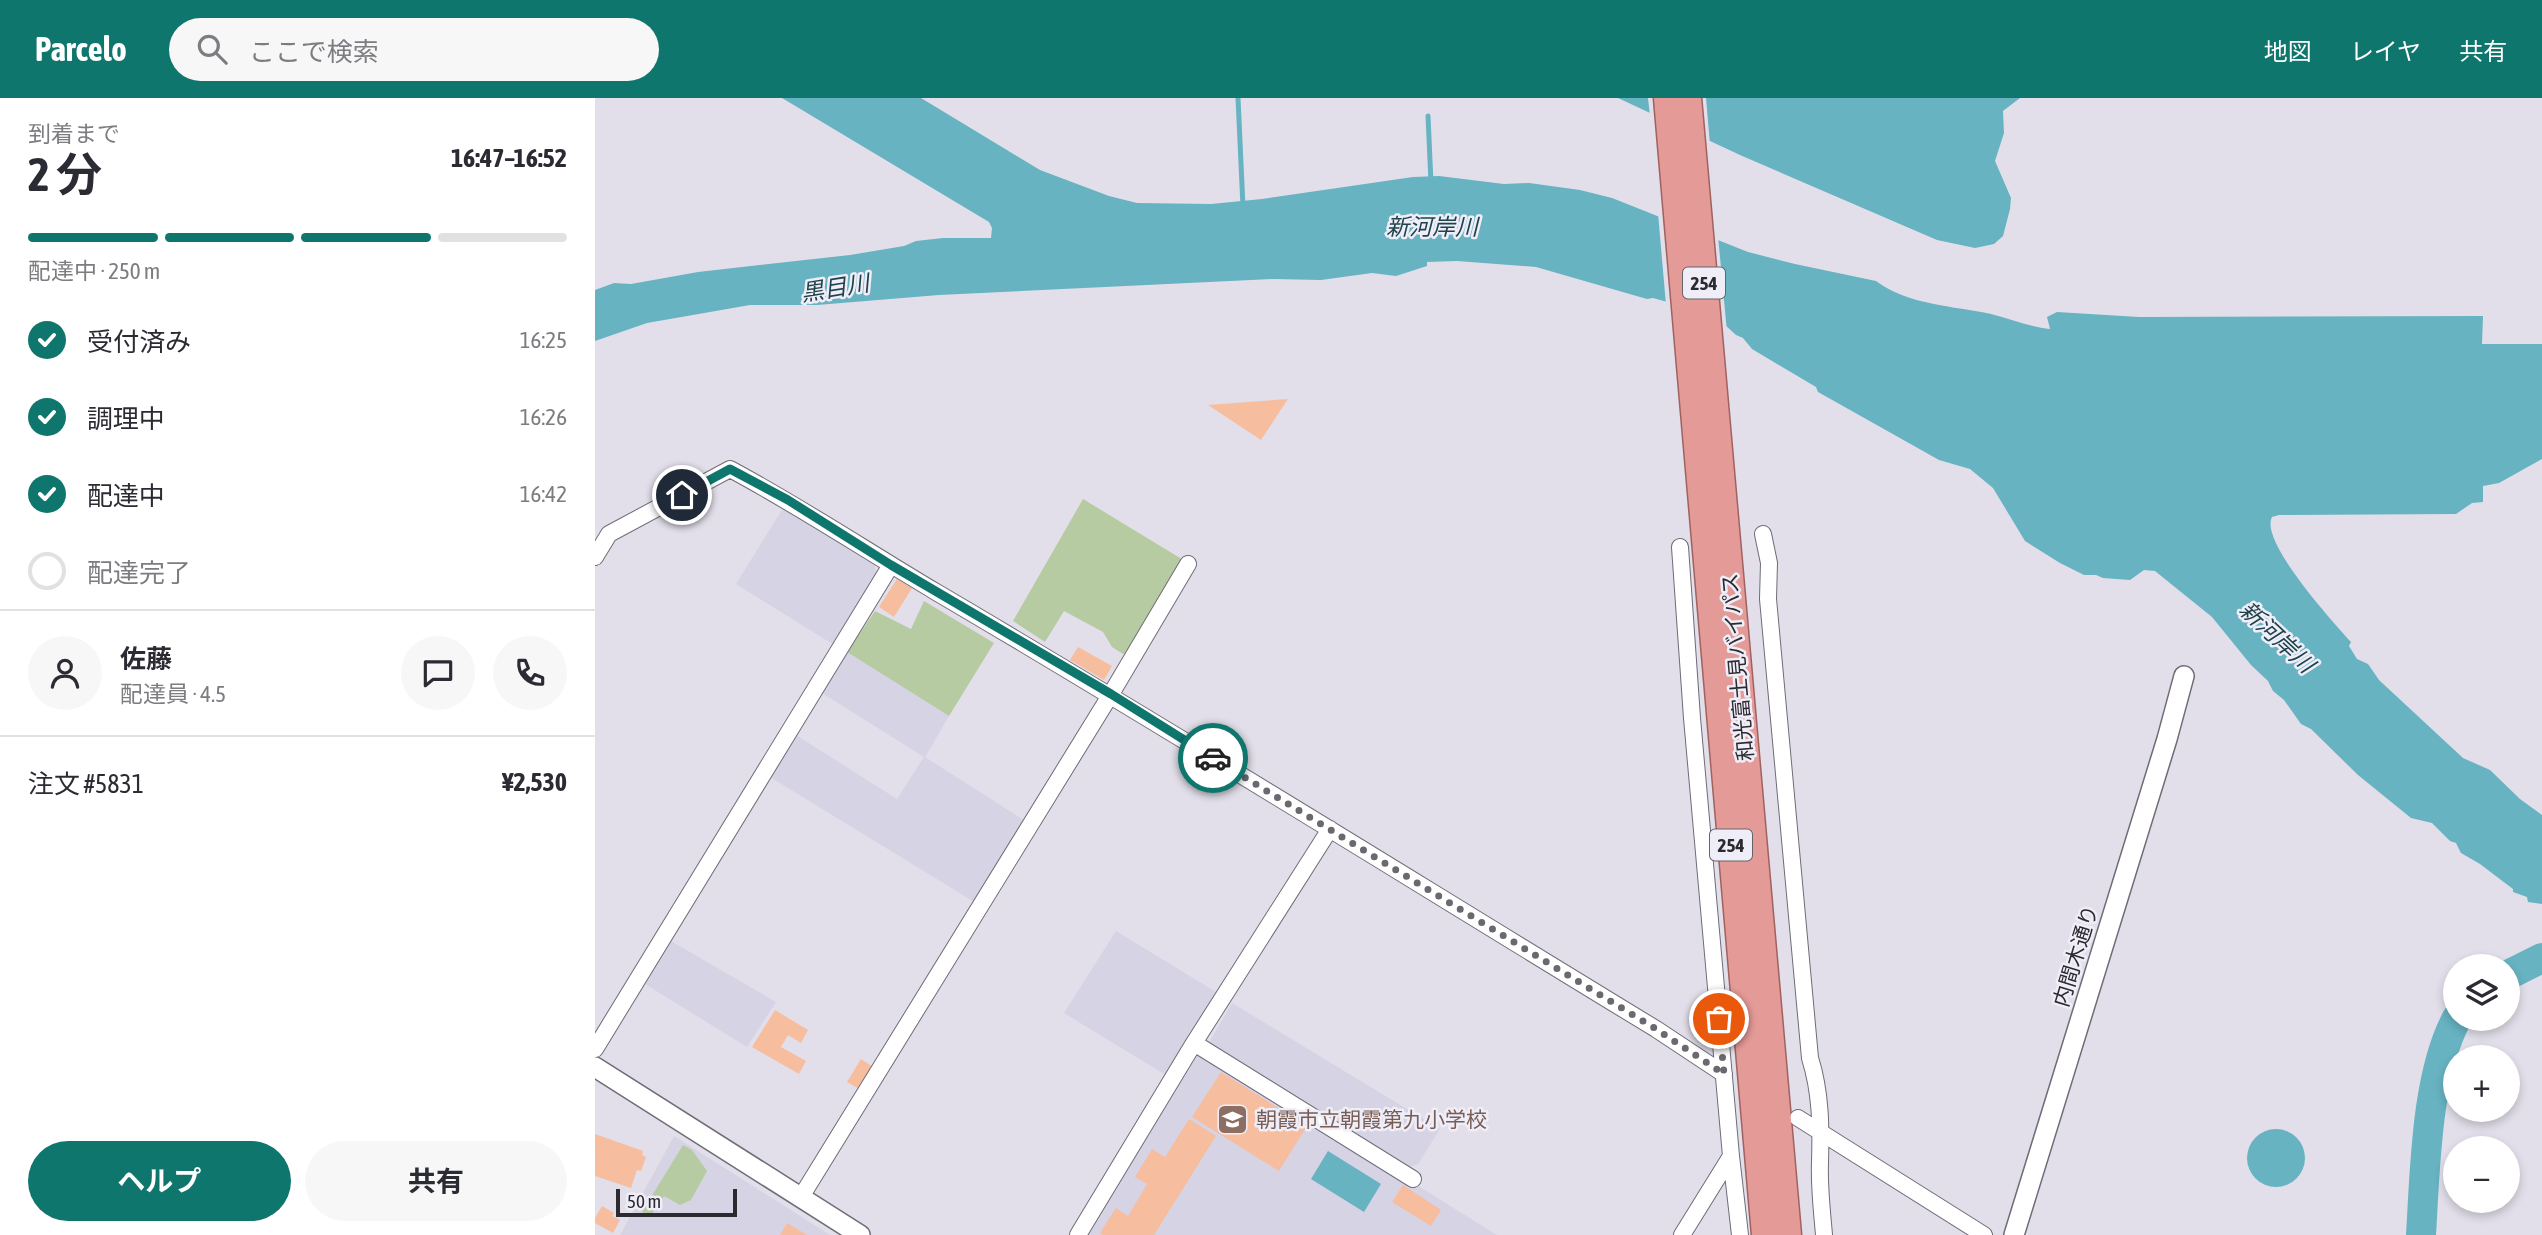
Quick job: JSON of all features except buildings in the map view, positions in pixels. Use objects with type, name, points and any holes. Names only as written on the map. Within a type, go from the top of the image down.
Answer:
[{"type":"highway","name":"和光富士見バイパス","points":[[1667,98],[1709,462],[1788,1235]]},
{"type":"highway","name":"和光富士見バイパス","points":[[1688,98],[1709,462],[1765,1235]]},
{"type":"street","points":[[595,557],[609,534],[730,469],[788,500],[891,565],[1111,694],[1656,1029],[1724,1074]]},
{"type":"street","points":[[1763,534],[1769,563],[1768,599],[1810,1058],[1816,1079],[1822,1131],[1819,1164],[1824,1235]]},
{"type":"street","points":[[1681,547],[1692,718],[1740,1235]]},
{"type":"street","points":[[801,1197],[1111,694],[1188,564]]},
{"type":"street","points":[[595,1049],[891,565]]},
{"type":"street","name":"内間木通り","points":[[2014,1235],[2182,683]]},
{"type":"street","points":[[1078,1235],[1194,1043],[1330,829]]},
{"type":"street","points":[[1194,1043],[1413,1179]]},
{"type":"street","points":[[595,1067],[860,1235]]},
{"type":"street","points":[[1798,1118],[1981,1234]]},
{"type":"street","points":[[1682,1235],[1731,1156]]},
{"type":"shaded area","points":[[785,505],[874,560],[877,579],[834,645],[736,584]]},
{"type":"shaded area","points":[[847,652],[949,716],[925,757],[1027,822],[976,903],[770,777],[796,735],[897,799],[924,757],[822,693]]},
{"type":"shaded area","points":[[1116,931],[1216,992],[1169,1077],[1064,1013]]},
{"type":"shaded area","points":[[671,941],[776,1002],[747,1047],[645,984]]},
{"type":"shaded area","points":[[1232,1003],[1440,1129],[1418,1164],[1409,1167],[1207,1046]]},
{"type":"shaded area","name":"朝霞市立朝霞第九小学校","points":[[1198,1055],[1415,1184],[1497,1235],[1087,1235]]},
{"type":"shaded area","points":[[674,1136],[830,1235],[620,1235]]},
{"type":"green space","points":[[1083,499],[1185,561],[1128,653],[1123,654],[1112,647],[1103,632],[1064,611],[1045,642],[1013,621]]},
{"type":"green space","points":[[924,601],[994,643],[949,716],[847,652],[875,611],[911,629]]},
{"type":"green space","points":[[683,1145],[692,1150],[707,1171],[691,1200],[680,1205],[664,1196],[650,1217],[642,1212]]},
{"type":"water","points":[[782,98],[921,98],[1040,170],[1109,196],[1137,203],[1211,204],[1413,177],[1439,176],[1580,190],[1612,198],[1748,252],[1876,281],[1902,295],[1932,304],[1991,314],[2050,329],[2047,317],[2057,312],[2139,317],[2483,316],[2482,344],[2542,344],[2542,459],[2499,483],[2483,486],[2483,502],[2472,503],[2456,514],[2279,515],[2272,517],[2271,528],[2276,544],[2287,562],[2351,642],[2349,646],[2357,659],[2368,664],[2379,680],[2463,758],[2490,770],[2520,799],[2542,815],[2542,904],[2528,902],[2527,897],[2513,892],[2513,889],[2480,864],[2461,853],[2456,843],[2450,841],[2432,823],[2411,818],[2358,775],[2311,729],[2301,724],[2284,700],[2273,691],[2268,681],[2251,665],[2212,617],[2155,571],[2144,570],[2130,580],[2103,578],[2084,575],[2060,563],[2025,541],[1993,488],[1970,469],[1939,460],[1818,392],[1816,387],[1752,349],[1743,338],[1724,324],[1671,303],[1647,299],[1536,267],[1457,261],[1427,262],[1427,266],[1396,276],[1372,273],[1321,280],[1274,279],[939,295],[817,305],[750,305],[647,323],[595,341],[595,290],[614,283],[631,284],[698,272],[850,255],[904,246],[916,241],[991,238],[992,228],[989,222]]},
{"type":"water","points":[[1618,98],[2020,98],[2003,111],[2004,133],[1995,161],[2011,198],[2003,236],[1994,244],[1975,248],[1937,240],[1740,155]]},
{"type":"water","points":[[2276,1129],[2297,1137],[2305,1158],[2297,1179],[2276,1187],[2255,1179],[2247,1158],[2255,1137]]},
{"type":"water","points":[[1328,1151],[1381,1184],[1364,1212],[1311,1179]]},
{"type":"pier","points":[[1648,98],[1706,98],[1710,145],[1650,116]]},
{"type":"pier","points":[[1658,213],[1718,236],[1727,332],[1722,327],[1666,305]]},
{"type":"waterway","points":[[1238,98],[1243,207]]},
{"type":"waterway","points":[[1428,116],[1431,183]]},
{"type":"waterway","points":[[2520,969],[2542,958]]},
{"type":"waterway","points":[[2421,1235],[2433,1095],[2451,1031]]},
{"type":"way so far","points":[[1213,758],[1656,1029],[1724,1074],[1719,1019]]},
{"type":"place","name":"朝霞市立朝霞第九小学校","points":[[1233,1120]]},
{"type":"route","points":[[682,495],[730,469],[788,500],[891,565],[1111,694],[1213,758]]},
{"type":"water label","name":"新河岸川","points":[[1432,227]]},
{"type":"water label","name":"黒目川","points":[[835,288]]},
{"type":"water label","name":"新河岸川","points":[[2277,637]]}]
